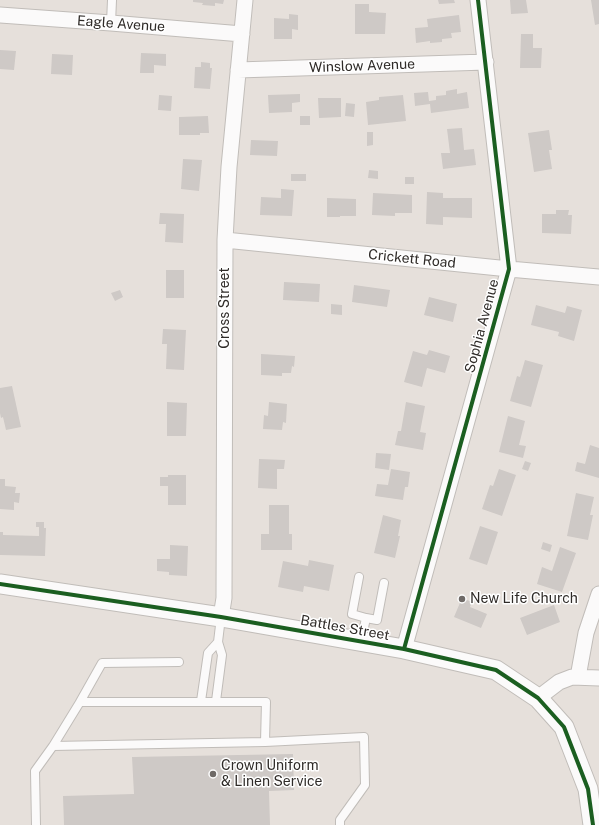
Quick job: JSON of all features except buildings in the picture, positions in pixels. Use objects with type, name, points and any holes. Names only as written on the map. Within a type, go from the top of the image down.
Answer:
[{"type":"street","name":"Cross Street","points":[[222,617],[224,598],[225,240],[229,167],[245,0]]},
{"type":"street","name":"Sophia Avenue","points":[[404,649],[509,269],[478,0]]},
{"type":"street","name":"Eagle Avenue","points":[[0,15],[242,34]]},
{"type":"street","name":"Winslow Avenue","points":[[238,70],[486,62]]},
{"type":"street","name":"Crickett Road","points":[[225,240],[599,277]]},
{"type":"street","name":"Battles Street","points":[[0,584],[222,617],[404,649],[496,670],[538,698],[564,727],[588,789],[592,825]]},
{"type":"street","points":[[578,677],[586,633],[599,594]]},
{"type":"street","points":[[538,698],[559,682],[572,677],[599,678]]},
{"type":"lane","points":[[111,23],[112,0]]},
{"type":"lane","points":[[359,577],[352,614],[366,618],[377,620],[384,583]]},
{"type":"lane","points":[[216,701],[222,655],[218,642],[222,617]]},
{"type":"lane","points":[[361,642],[366,618]]},
{"type":"lane","points":[[201,701],[208,653],[218,642]]},
{"type":"lane","points":[[36,825],[35,771],[53,746],[102,663],[179,662]]},
{"type":"lane","points":[[80,702],[266,702],[265,742]]},
{"type":"lane","points":[[53,746],[265,742],[364,737],[365,785],[340,820],[340,825]]},
{"type":"cycle path","points":[[404,649],[509,269],[478,0]]},
{"type":"cycle path","points":[[0,584],[221,617],[404,649],[496,670],[538,698],[564,727],[588,789],[593,825]]},
{"type":"place","name":"New Life Church","points":[[462,599]]},
{"type":"place","name":"Crown Uniform & Linen Service","points":[[213,774]]}]
